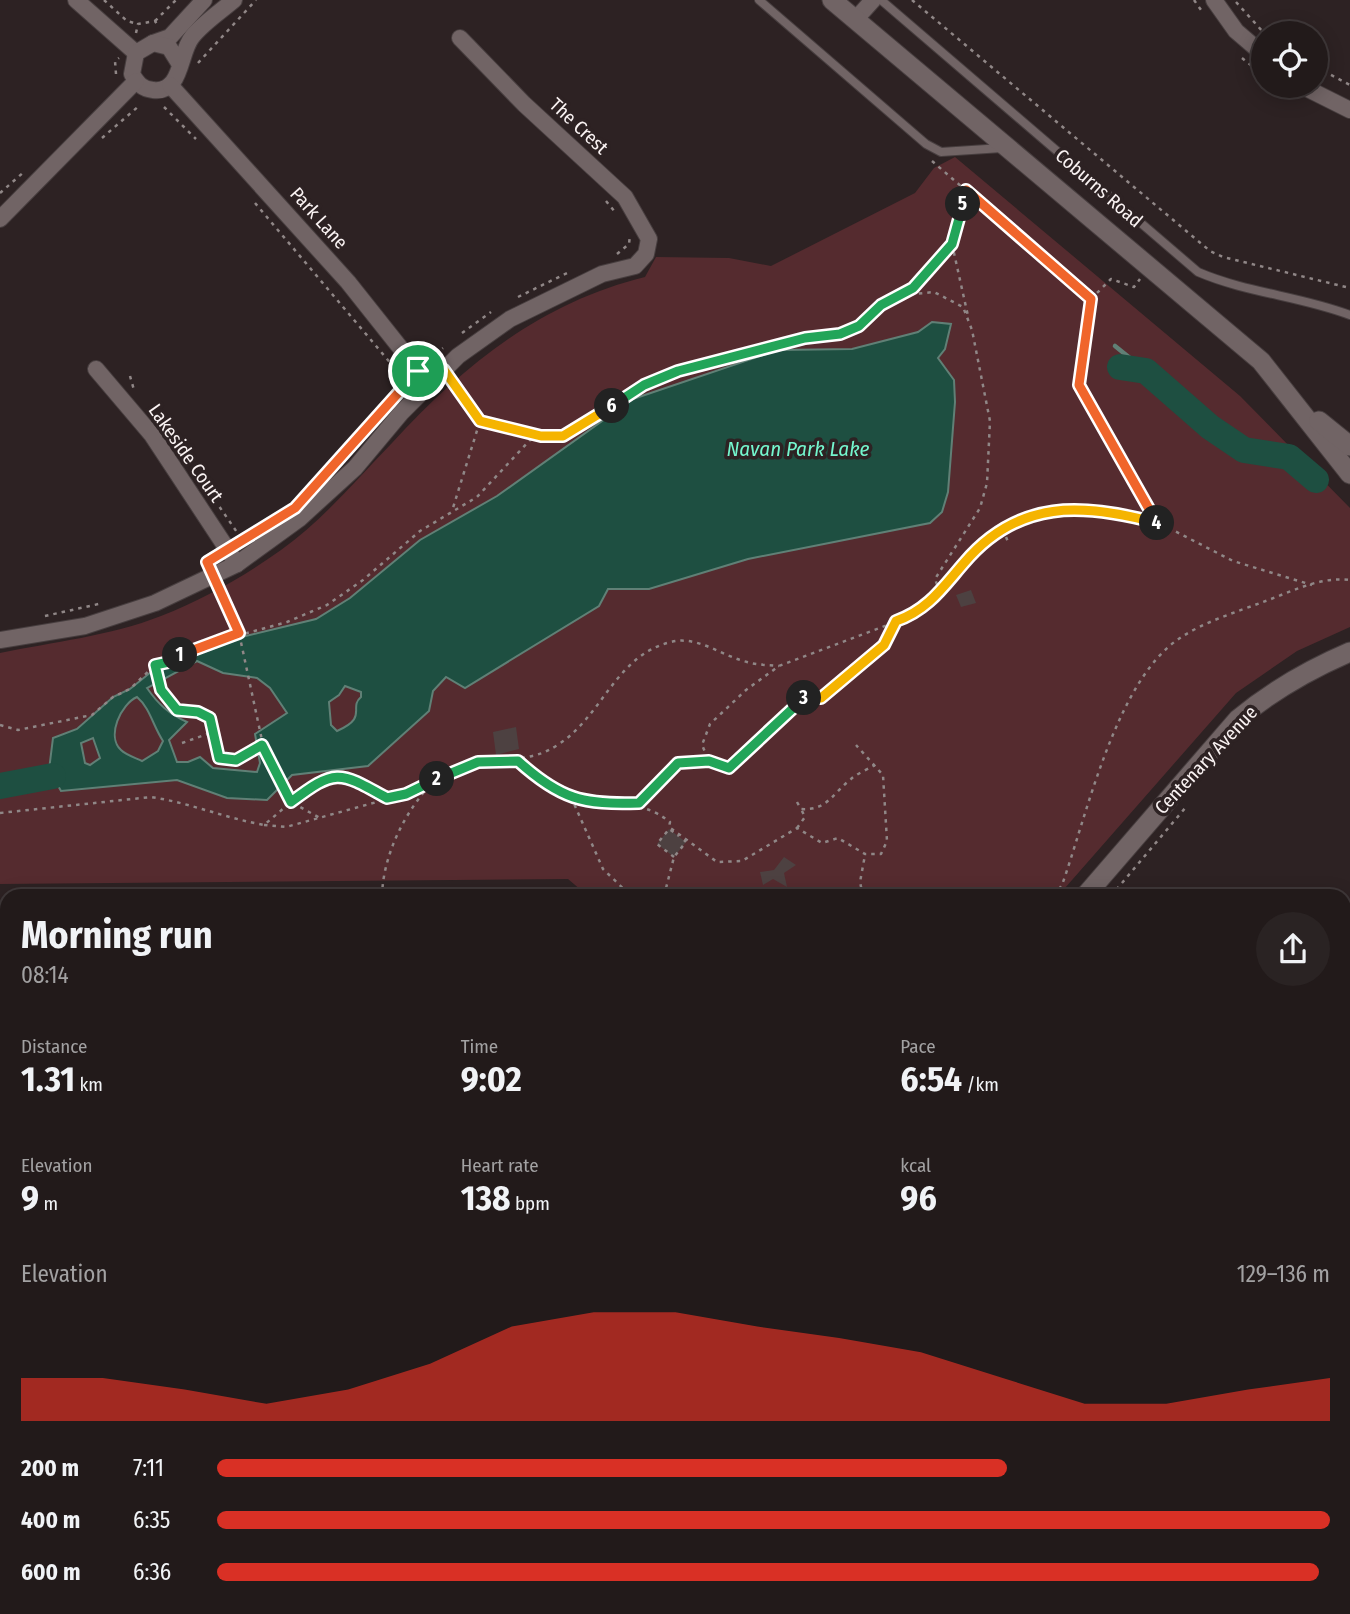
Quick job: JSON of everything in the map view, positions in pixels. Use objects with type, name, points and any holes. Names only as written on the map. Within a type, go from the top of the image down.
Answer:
[{"type":"street","points":[[76,0],[136,53]]},
{"type":"street","points":[[204,0],[170,37],[136,53],[131,66],[136,82],[150,90],[170,85],[187,65],[191,37],[234,0]]},
{"type":"street","name":"Coburns Road","points":[[832,0],[1151,265],[1261,361],[1297,403],[1350,474]]},
{"type":"street","points":[[855,19],[873,0]]},
{"type":"street","points":[[1213,0],[1236,32],[1251,44]]},
{"type":"street","name":"The Crest","points":[[444,370],[510,319],[602,274],[635,266],[646,254],[649,239],[625,197],[524,104],[460,38]]},
{"type":"street","points":[[153,43],[169,47],[187,65]]},
{"type":"street","points":[[0,219],[136,82]]},
{"type":"street","name":"Park Lane","points":[[170,85],[424,365],[429,384]]},
{"type":"street","points":[[1326,98],[1350,110]]},
{"type":"street","name":"Lakeside Court","points":[[96,369],[152,435],[232,558]]},
{"type":"street","points":[[0,640],[85,626],[155,603],[215,576],[232,558],[299,519],[336,485],[444,370]]},
{"type":"street","name":"Coburns Road","points":[[1297,403],[1350,446]]},
{"type":"street","name":"Centenary Avenue","points":[[1091,889],[1238,719],[1268,694],[1303,672],[1350,652]]},
{"type":"lane","points":[[759,0],[926,144],[941,152],[1008,148]]},
{"type":"lane","name":"Coburns Road","points":[[881,0],[1198,272],[1229,285],[1328,306],[1350,314]]},
{"type":"path","points":[[104,0],[127,21],[138,24]]},
{"type":"path","points":[[155,21],[176,0]]},
{"type":"path","points":[[187,65],[256,0]]},
{"type":"path","points":[[912,0],[1210,251],[1223,257],[1350,288]]},
{"type":"path","points":[[1233,0],[1253,21]]},
{"type":"path","points":[[1328,73],[1350,85]]},
{"type":"path","points":[[164,107],[201,143]]},
{"type":"path","points":[[940,593],[935,579],[969,530],[980,508],[987,483],[990,421],[987,392],[952,244],[966,190],[1091,299]]},
{"type":"path","points":[[600,195],[616,214]]},
{"type":"path","points":[[252,200],[393,366],[404,386]]},
{"type":"path","points":[[612,256],[624,251],[629,244],[630,235]]},
{"type":"path","points":[[903,295],[952,244]]},
{"type":"path","points":[[1151,265],[1134,287],[1111,279],[1091,299],[1079,385],[1159,523]]},
{"type":"path","points":[[515,298],[579,267]]},
{"type":"path","points":[[424,365],[444,370],[480,421],[541,436],[563,436],[644,385],[678,371],[805,338],[840,334],[859,326],[881,305],[903,295],[934,292],[963,307],[968,320]]},
{"type":"path","points":[[459,335],[496,310]]},
{"type":"path","points":[[363,432],[424,365],[450,342]]},
{"type":"path","points":[[421,350],[424,365]]},
{"type":"path","points":[[452,511],[480,421]]},
{"type":"path","points":[[0,725],[18,730],[92,715],[113,697],[130,690],[155,665],[169,662],[189,649],[239,633],[288,622],[327,605],[363,580],[420,531],[477,497],[530,440],[541,436]]},
{"type":"path","points":[[709,761],[702,745],[710,724],[746,690],[779,666],[914,615],[940,593],[976,549],[1002,528],[1055,510],[1088,509],[1159,523],[1233,561],[1312,585]]},
{"type":"path","points":[[1002,528],[1009,542]]},
{"type":"path","points":[[232,558],[252,537]]},
{"type":"path","points":[[215,576],[239,633],[262,745],[291,802],[320,817]]},
{"type":"path","points":[[1059,889],[1112,740],[1133,690],[1159,655],[1181,637],[1239,611],[1331,579],[1350,580]]},
{"type":"path","points":[[43,616],[108,602]]},
{"type":"path","points":[[604,804],[639,803],[678,763],[709,761],[729,768],[804,698],[821,698],[884,645],[896,621]]},
{"type":"path","points":[[0,813],[151,797],[176,801],[227,819],[286,827],[406,794],[478,762],[518,761],[564,741],[594,710],[620,673],[656,646],[674,640],[694,642],[747,662],[779,666]]},
{"type":"path","points":[[155,665],[161,690],[177,710],[198,712],[210,718],[219,758],[236,760],[262,745]]},
{"type":"path","points":[[182,743],[213,732]]},
{"type":"path","points":[[797,828],[822,843],[838,838],[865,853],[881,854],[887,841],[883,775],[856,745]]},
{"type":"path","points":[[518,761],[560,795],[604,804],[649,807],[670,822],[669,827],[674,832]]},
{"type":"path","points":[[801,809],[814,810],[831,800],[851,779],[875,765]]},
{"type":"path","points":[[264,825],[291,802],[331,776],[349,776],[387,798]]},
{"type":"path","points":[[382,889],[382,874],[387,857],[403,826],[435,780]]},
{"type":"path","points":[[571,797],[603,869],[624,889]]},
{"type":"path","points":[[1117,889],[1192,800]]},
{"type":"path","points":[[674,858],[657,844],[669,829],[717,862],[742,861],[797,828],[805,817],[797,802]]},
{"type":"path","points":[[666,889],[674,858],[686,842],[682,838]]},
{"type":"path","points":[[862,889],[860,882],[865,853]]},
{"type":"shaded area","points":[[955,157],[1240,396],[1350,508],[1350,627],[1297,651],[1236,693],[1064,889],[580,889],[568,879],[0,884],[0,653],[102,634],[142,623],[208,595],[238,578],[281,550],[311,526],[419,415],[476,363],[506,340],[571,303],[607,288],[645,277],[656,257],[729,258],[771,266],[915,193],[934,168]]},
{"type":"water","name":"Navan Park Lake","points":[[932,322],[951,324],[945,349],[938,358],[954,380],[955,402],[948,492],[942,512],[930,523],[748,559],[649,589],[608,589],[599,606],[465,688],[446,677],[433,691],[429,711],[368,766],[292,775],[267,800],[227,798],[177,780],[61,791],[49,770],[53,738],[77,729],[113,697],[130,689],[156,668],[225,641],[316,619],[350,598],[420,540],[497,496],[633,399],[778,350],[852,349],[918,332]],"holes":[[[197,661],[223,673],[257,678],[270,688],[287,713],[255,734],[260,763],[257,772],[213,768],[200,757],[188,762],[177,762],[169,740],[187,722],[164,708],[147,688]],[[345,686],[361,692],[355,717],[347,726],[337,731],[331,725],[329,702],[339,695]],[[137,697],[141,701],[163,741],[158,751],[142,761],[121,750],[115,737],[117,721]],[[93,738],[100,758],[90,765],[85,763],[81,743]]]},
{"type":"building","points":[[971,590],[976,603],[961,607],[956,595]]},
{"type":"building","points":[[516,727],[519,749],[496,755],[493,732]]},
{"type":"building","points":[[669,829],[686,842],[674,857],[657,844]]},
{"type":"building","points":[[784,857],[796,865],[784,873],[787,887],[773,879],[763,885],[760,872],[774,870]]},
{"type":"waterway","points":[[1115,346],[1146,371]]},
{"type":"waterway","points":[[1120,367],[1146,371],[1210,427],[1244,450],[1289,457],[1316,480]]},
{"type":"waterway","points":[[0,786],[53,776]]},
{"type":"route","points":[[966,190],[1091,299],[1079,385],[1159,523],[1117,512],[1055,510],[1009,524],[994,532],[976,549],[940,593],[914,615],[896,621],[884,645],[821,698],[804,698],[729,768],[709,761],[678,763],[659,786],[639,803],[604,804],[560,795],[518,761],[478,762],[406,794],[387,798],[349,776],[331,776],[291,802],[262,745],[236,760],[219,758],[210,718],[198,712],[177,710],[161,690],[155,665],[169,662],[189,649],[239,633],[207,562],[261,532],[295,508],[418,371],[429,359],[444,370],[480,421],[541,436],[563,436],[644,385],[678,371],[805,338],[840,334],[859,326],[881,305],[913,288],[952,244],[966,190]]}]
